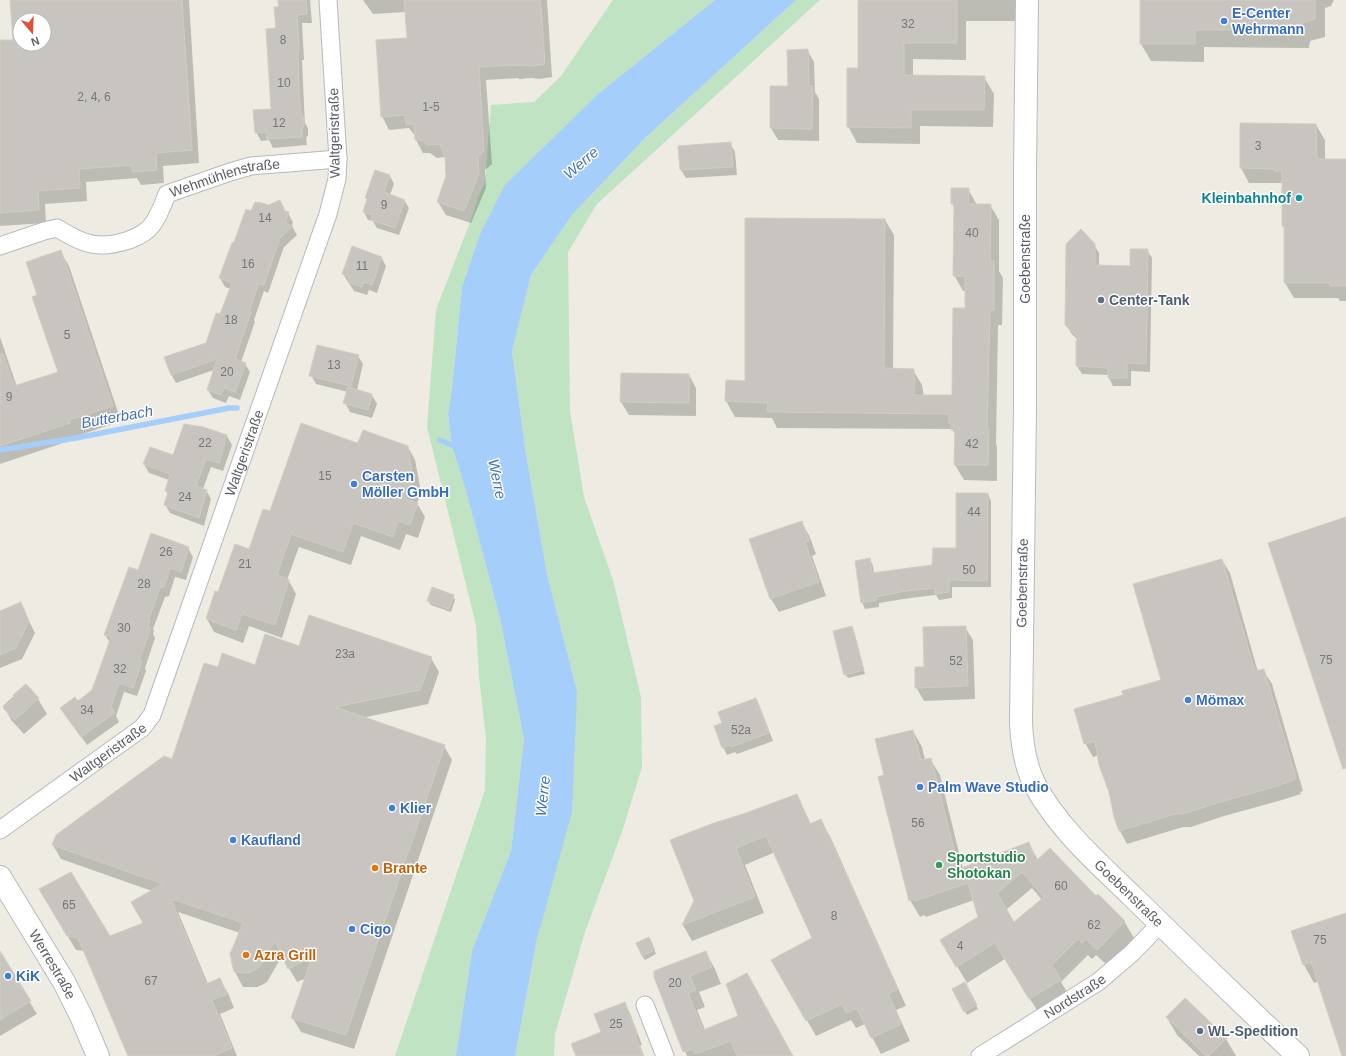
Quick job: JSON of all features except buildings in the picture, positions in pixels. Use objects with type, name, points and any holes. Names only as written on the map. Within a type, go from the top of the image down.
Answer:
[{"type":"street","name":"Waltgeristraße","points":[[0,830],[142,728],[152,715],[328,214],[337,179],[338,159],[328,0]]},
{"type":"street","name":"Goebenstraße","points":[[1027,0],[1022,746],[1034,784],[1061,824],[1160,924],[1298,1056]]},
{"type":"street","name":"Wehmühlenstraße","points":[[0,246],[57,228],[69,236],[90,244],[104,246],[116,244],[135,238],[152,226],[167,194],[251,166],[338,159]]},
{"type":"street","name":"Werrestraße","points":[[0,877],[64,982],[82,1016],[98,1056]]},
{"type":"street","name":"Nordstraße","points":[[980,1056],[1098,982],[1132,953],[1160,924]]},
{"type":"street","points":[[645,1005],[665,1056]]},
{"type":"green space","points":[[613,0],[715,0],[598,94],[506,185],[480,234],[462,287],[452,389],[448,414],[452,446],[466,491],[500,618],[524,739],[511,851],[472,951],[456,1056],[395,1056],[485,790],[486,738],[479,677],[476,625],[427,427],[436,310],[485,182],[491,105],[534,102],[561,76]]},
{"type":"green space","points":[[796,0],[820,0],[597,204],[568,252],[570,411],[584,497],[613,580],[641,697],[642,767],[623,829],[585,932],[555,1034],[554,1056],[515,1056],[537,939],[577,691],[547,574],[526,454],[512,351],[531,275],[572,215],[644,139]]},
{"type":"water","name":"Werre","points":[[715,0],[796,0],[644,139],[572,215],[531,275],[512,351],[526,454],[547,574],[577,691],[572,812],[537,939],[515,1056],[456,1056],[472,951],[511,851],[524,739],[500,618],[466,491],[452,446],[448,414],[452,389],[462,287],[480,234],[505,185],[598,94]]},
{"type":"waterway","name":"Butterbach","points":[[0,450],[76,438],[229,408],[237,408]]},
{"type":"waterway","name":"Butterbach","points":[[440,440],[458,448]]},
{"type":"place","name":"E-Center Wehrmann","points":[[1224,21]]},
{"type":"place","name":"Kleinbahnhof","points":[[1299,198]]},
{"type":"place","name":"Center-Tank","points":[[1101,300]]},
{"type":"place","name":"Carsten Möller GmbH","points":[[354,484]]},
{"type":"place","name":"Mömax","points":[[1188,700]]},
{"type":"place","name":"Palm Wave Studio","points":[[920,787]]},
{"type":"place","name":"Klier","points":[[392,808]]},
{"type":"place","name":"Kaufland","points":[[233,840]]},
{"type":"place","name":"Sportstudio Shotokan","points":[[939,865]]},
{"type":"place","name":"Brante","points":[[375,868]]},
{"type":"place","name":"Cigo","points":[[352,929]]},
{"type":"place","name":"Azra Grill","points":[[246,955]]},
{"type":"place","name":"KiK","points":[[8,976]]},
{"type":"place","name":"WL-Spedition","points":[[1200,1031]]}]
